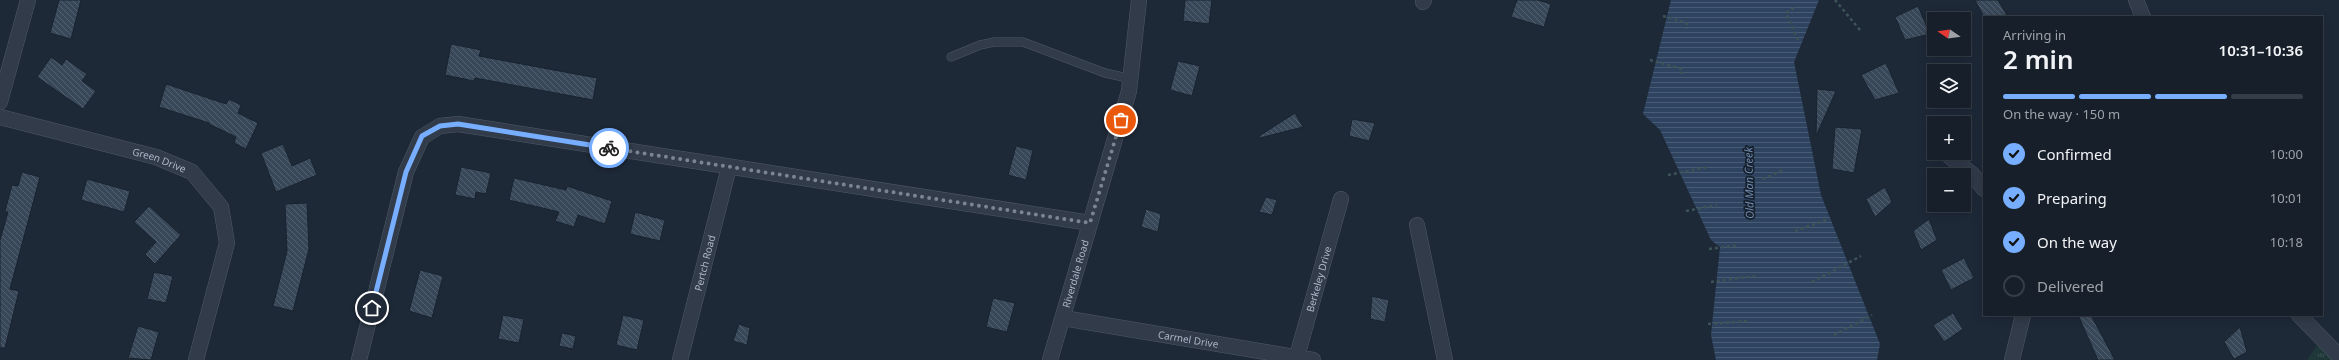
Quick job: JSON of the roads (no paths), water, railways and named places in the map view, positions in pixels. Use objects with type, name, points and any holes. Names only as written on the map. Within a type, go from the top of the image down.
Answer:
[{"type":"street","points":[[0,102],[28,0]]},
{"type":"street","name":"Riverdale Road","points":[[1050,360],[1113,150],[1132,79],[1140,0]]},
{"type":"street","points":[[2136,0],[2143,16]]},
{"type":"street","name":"Green Drive","points":[[0,116],[156,156],[192,172],[221,207],[226,243],[196,360]]},
{"type":"street","points":[[359,360],[406,172],[422,136],[440,126],[458,124],[1090,223]]},
{"type":"street","points":[[1954,160],[1972,174],[1983,188]]},
{"type":"street","name":"Pertch Road","points":[[680,360],[729,167]]},
{"type":"street","name":"Berkeley Drive","points":[[1296,358],[1341,199]]},
{"type":"street","points":[[1417,225],[1445,360]]},
{"type":"street","points":[[2012,360],[2023,316]]},
{"type":"street","points":[[2300,316],[2339,356]]},
{"type":"street","name":"Carmel Drive","points":[[1063,318],[1313,360]]},
{"type":"lane","points":[[951,57],[980,44],[994,42],[1023,42],[1105,73],[1132,79]]},
{"type":"water","name":"Old Man Creek","points":[[1671,0],[1819,0],[1794,62],[1821,195],[1880,344],[1877,360],[1716,360],[1711,335],[1720,247],[1711,240],[1660,130],[1643,114]]}]
